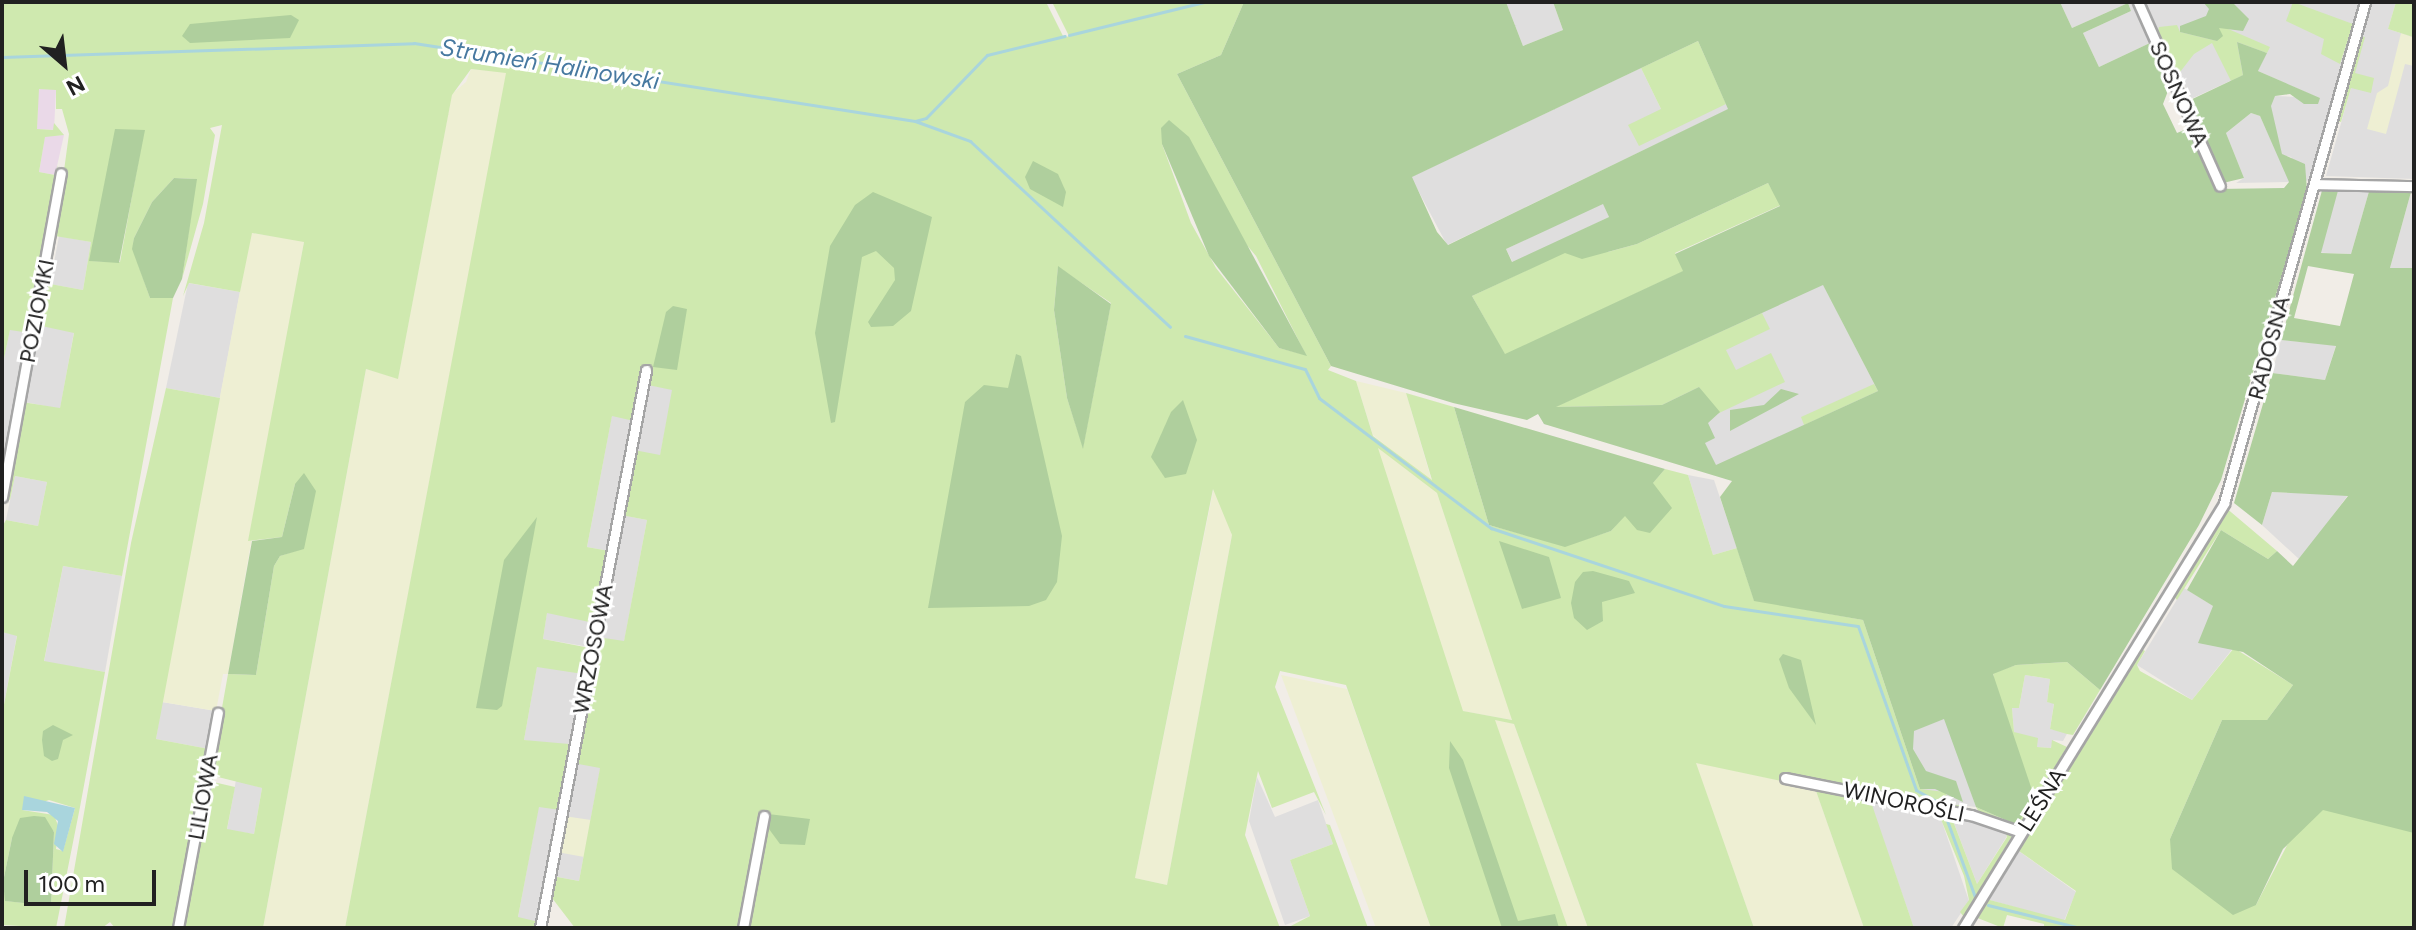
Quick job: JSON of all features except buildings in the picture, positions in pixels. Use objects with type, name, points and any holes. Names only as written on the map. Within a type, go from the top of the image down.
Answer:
[{"type":"street","name":"SOSNOWA","points":[[2138,2],[2220,186]]},
{"type":"street","name":"RADOSNA","points":[[2121,672],[2224,503],[2365,2]]},
{"type":"street","name":"POZIOMKI","points":[[2,497],[61,173]]},
{"type":"street","points":[[2315,184],[2414,186]]},
{"type":"street","name":"WRZOSOWA","points":[[540,928],[646,370]]},
{"type":"street","name":"LEŚNA","points":[[1963,928],[2121,672]]},
{"type":"street","name":"LILIOWA","points":[[178,928],[218,713]]},
{"type":"street","name":"WINOROŚLI","points":[[1785,778],[1971,815],[2021,832]]},
{"type":"street","points":[[743,928],[764,816]]},
{"type":"shaded area","points":[[1506,2],[1553,2],[1563,30],[1523,46]]},
{"type":"shaded area","points":[[2060,2],[2133,2],[2152,42],[2099,67],[2083,33],[2131,11],[2128,3],[2072,28]]},
{"type":"shaded area","points":[[2145,2],[2396,2],[2388,29],[2413,37],[2405,63],[2414,66],[2414,179],[2326,176],[2353,81],[2339,77],[2310,180],[2305,181],[2291,157],[2282,155],[2270,106],[2274,96],[2319,98],[2258,71],[2269,47],[2243,75],[2191,99]]},
{"type":"shaded area","points":[[1641,68],[1661,109],[1726,104],[1729,109],[1447,245],[1411,177]]},
{"type":"shaded area","points":[[38,89],[56,89],[54,130],[37,129]]},
{"type":"shaded area","points":[[2251,113],[2260,116],[2290,182],[2236,183],[2244,178],[2226,133]]},
{"type":"shaded area","points":[[64,135],[55,175],[39,172],[45,136]]},
{"type":"shaded area","points":[[2323,187],[2370,188],[2351,254],[2306,252]]},
{"type":"shaded area","points":[[2411,192],[2414,268],[2390,268]]},
{"type":"shaded area","points":[[1603,203],[1609,217],[1513,263],[1506,249]]},
{"type":"shaded area","points":[[59,236],[91,242],[83,290],[50,284]]},
{"type":"shaded area","points":[[188,283],[240,292],[220,398],[166,388]]},
{"type":"shaded area","points":[[1823,284],[1878,391],[1716,466],[1544,424],[1539,414]]},
{"type":"shaded area","points":[[40,325],[74,332],[60,409],[25,402]]},
{"type":"shaded area","points":[[10,329],[30,333],[2,478],[2,368]]},
{"type":"shaded area","points":[[2281,340],[2336,345],[2325,380],[2272,373]]},
{"type":"shaded area","points":[[648,385],[673,389],[660,456],[623,509],[622,515],[647,520],[579,881],[547,875],[538,928],[516,928],[550,745],[524,740],[537,666],[589,647],[543,639],[547,612],[594,622],[609,551],[587,547],[612,415],[640,422]]},
{"type":"shaded area","points":[[1688,475],[1714,480],[1737,548],[1713,555]]},
{"type":"shaded area","points":[[15,476],[47,482],[38,526],[6,520]]},
{"type":"shaded area","points":[[2272,492],[2348,495],[2300,560],[2262,525]]},
{"type":"shaded area","points":[[63,566],[122,576],[105,672],[44,662]]},
{"type":"shaded area","points":[[2184,588],[2249,628],[2192,700],[2137,665]]},
{"type":"shaded area","points":[[2,632],[17,635],[2,715]]},
{"type":"shaded area","points":[[2025,675],[2050,679],[2047,702],[2054,703],[2050,729],[2068,732],[2063,741],[2053,740],[2051,748],[2037,747],[2014,732],[2012,708],[2019,708]]},
{"type":"shaded area","points":[[1939,698],[1976,807],[1950,804],[1920,789],[1895,714]]},
{"type":"shaded area","points":[[162,702],[216,711],[209,749],[156,739]]},
{"type":"shaded area","points":[[1257,777],[1275,817],[1318,800],[1333,844],[1290,860],[1310,916],[1285,925],[1249,821]]},
{"type":"shaded area","points":[[236,780],[262,788],[254,834],[227,830]]},
{"type":"shaded area","points":[[1869,799],[1940,816],[1969,901],[1951,928],[1914,928]]},
{"type":"shaded area","points":[[1952,818],[2005,830],[2007,836],[1977,884]]},
{"type":"shaded area","points":[[2016,849],[2076,892],[2064,921],[1986,899]]},
{"type":"green space","points":[[2,2],[1046,2],[1064,38],[1069,36],[1052,2],[1244,2],[1221,55],[1177,74],[1331,366],[1328,370],[1356,381],[1373,436],[1432,480],[1406,393],[1454,407],[1489,525],[1565,546],[1611,531],[1665,469],[1688,475],[1713,555],[1737,548],[1754,600],[1863,620],[1920,789],[1945,792],[1950,804],[1965,806],[1950,813],[1977,884],[2007,837],[2005,830],[2012,836],[1964,917],[1960,912],[1969,900],[1964,876],[1940,817],[1870,799],[1914,928],[1864,928],[1815,788],[1696,763],[1754,928],[1588,928],[1514,724],[1495,720],[1568,928],[1431,928],[1346,685],[1280,671],[1275,687],[1326,815],[1314,792],[1272,808],[1258,771],[1245,835],[1280,928],[575,928],[549,894],[552,876],[579,881],[600,768],[573,763],[597,637],[624,641],[647,520],[621,515],[634,450],[660,455],[672,390],[648,385],[650,370],[634,421],[612,416],[587,547],[609,551],[594,623],[547,613],[543,639],[590,648],[583,674],[537,667],[524,740],[569,744],[574,733],[560,810],[539,807],[518,917],[539,922],[538,928],[345,928],[506,73],[471,69],[452,95],[398,379],[366,369],[263,928],[181,928],[209,781],[235,787],[227,829],[254,834],[262,788],[210,775],[228,674],[256,675],[274,566],[280,556],[304,548],[295,484],[282,537],[248,541],[304,242],[252,233],[240,292],[189,283],[183,296],[204,223],[222,125],[210,128],[215,135],[203,204],[182,279],[196,179],[174,178],[152,202],[134,238],[133,249],[150,298],[173,298],[122,576],[63,566],[44,661],[105,672],[80,807],[56,928],[2,925],[2,715],[17,636],[2,632],[2,527],[6,520],[38,526],[47,482],[15,476],[10,500],[5,498],[22,402],[60,408],[74,333],[37,325],[45,283],[83,290],[91,242],[55,236],[69,134],[62,109],[56,109],[56,90],[39,89],[37,129],[53,130],[54,123],[64,135],[45,137],[39,172],[55,175],[58,165],[30,333],[10,330],[2,368]],"holes":[[[144,130],[120,262],[90,261]],[[1162,144],[1256,256],[1306,355],[1279,348],[1216,268],[1191,223]],[[1058,267],[1111,303],[1083,447],[1067,398],[1054,310]],[[1378,448],[1437,493],[1512,720],[1463,711]],[[1213,489],[1232,535],[1167,885],[1135,878]],[[49,800],[75,808],[63,851],[56,849],[59,828],[54,815],[22,810]],[[54,831],[51,906],[6,901],[3,882],[12,838]]]},
{"type":"green space","points":[[1244,2],[1506,2],[1523,46],[1563,30],[1553,2],[2060,2],[2072,28],[2128,3],[2131,11],[2083,33],[2099,67],[2152,42],[2171,83],[2163,104],[2177,133],[2189,128],[2218,189],[2284,188],[2289,182],[2260,116],[2251,113],[2226,133],[2244,178],[2223,183],[2184,103],[2243,75],[2237,42],[2267,53],[2258,71],[2320,98],[2318,104],[2304,104],[2290,94],[2275,96],[2271,106],[2282,154],[2305,164],[2307,190],[2221,480],[2199,525],[2100,690],[2067,662],[2016,665],[1993,674],[2034,796],[2017,825],[1976,807],[1944,719],[1914,731],[1913,749],[1926,771],[1956,781],[1963,802],[1935,789],[1920,789],[1863,620],[1754,601],[1720,497],[1732,481],[1544,424],[1538,414],[1527,420],[1453,403],[1331,366],[1177,74],[1221,55]],"holes":[[[1698,41],[1728,109],[1448,245],[1437,232],[1412,177]],[[1768,183],[1780,206],[1675,254],[1683,271],[1505,354],[1472,296],[1565,253],[1582,259],[1637,244]],[[1603,204],[1609,217],[1512,262],[1506,249]],[[1823,285],[1878,391],[1716,465],[1705,443],[1715,438],[1708,423],[1720,412],[1699,387],[1662,405],[1556,407]]]},
{"type":"green space","points":[[2203,2],[2232,2],[2249,19],[2243,31],[2219,28],[2223,36],[2217,41],[2180,32],[2180,26],[2206,16],[2209,9]]},
{"type":"green space","points":[[2293,2],[2353,24],[2340,64],[2321,54],[2324,39],[2286,21]]},
{"type":"green space","points":[[2396,2],[2414,2],[2413,37],[2388,29]]},
{"type":"green space","points":[[291,15],[299,20],[290,38],[190,43],[182,36],[190,24]]},
{"type":"green space","points":[[2177,25],[2180,32],[2217,41],[2219,25],[2270,47],[2267,53],[2237,42],[2243,75],[2231,81],[2212,43],[2194,54],[2177,76],[2157,34],[2159,27]]},
{"type":"green space","points":[[2414,32],[2414,66],[2405,64],[2386,134],[2367,129],[2377,93],[2388,86],[2401,33],[2412,37]]},
{"type":"green space","points":[[2360,36],[2365,37],[2355,73],[2374,78],[2371,93],[2351,88],[2341,122],[2337,121]]},
{"type":"green space","points":[[1698,41],[1726,104],[1639,146],[1628,125],[1661,109],[1641,68]]},
{"type":"green space","points":[[471,69],[507,72],[345,928],[263,928],[366,369],[398,378],[452,94],[466,82]]},
{"type":"green space","points":[[1169,120],[1189,137],[1307,356],[1279,348],[1209,256],[1162,144],[1161,128]]},
{"type":"green space","points":[[115,129],[145,130],[119,263],[89,261]]},
{"type":"green space","points":[[1033,161],[1058,174],[1066,192],[1063,207],[1030,189],[1025,177]]},
{"type":"green space","points":[[174,178],[197,179],[182,279],[173,298],[150,298],[132,249],[134,238],[152,202]]},
{"type":"green space","points":[[1768,183],[1781,205],[1675,253],[1684,271],[1505,355],[1472,296],[1565,252],[1608,252],[1637,244]]},
{"type":"green space","points":[[2323,187],[2339,187],[2321,253],[2351,254],[2370,188],[2411,192],[2390,268],[2414,268],[2414,833],[2323,810],[2283,849],[2256,905],[2233,915],[2172,869],[2170,839],[2222,720],[2267,720],[2293,685],[2243,652],[2198,643],[2213,606],[2187,590],[2221,530],[2268,559],[2277,551],[2293,566],[2348,496],[2272,492],[2262,525],[2234,503],[2272,373],[2325,380],[2336,346],[2281,340]],"holes":[[[2308,266],[2354,274],[2340,326],[2294,318]]]},
{"type":"green space","points":[[873,192],[932,217],[911,311],[893,326],[871,327],[868,322],[895,280],[894,268],[876,251],[862,257],[835,422],[831,423],[815,333],[830,246],[855,205]]},
{"type":"green space","points":[[251,233],[304,241],[228,674],[223,674],[216,711],[162,702]]},
{"type":"green space","points":[[1058,266],[1111,304],[1083,449],[1067,398],[1054,310]]},
{"type":"green space","points":[[673,306],[687,309],[677,370],[653,367],[666,312]]},
{"type":"green space","points":[[1762,313],[1770,329],[1726,350],[1736,370],[1771,353],[1785,382],[1717,414],[1699,387],[1662,405],[1555,407]]},
{"type":"green space","points":[[1016,354],[1021,356],[1062,536],[1057,582],[1046,600],[1029,606],[928,608],[965,402],[984,385],[1008,388]]},
{"type":"green space","points":[[1356,381],[1406,393],[1432,482],[1373,435]]},
{"type":"green space","points":[[1874,384],[1878,391],[1804,425],[1801,417]]},
{"type":"green space","points":[[166,388],[220,398],[156,739],[209,749],[176,928],[115,928],[110,922],[102,928],[64,928],[131,543]]},
{"type":"green space","points":[[1781,389],[1799,394],[1730,431],[1730,410],[1764,405]]},
{"type":"green space","points":[[1183,400],[1197,440],[1186,474],[1165,478],[1151,457],[1171,412]]},
{"type":"green space","points":[[1454,407],[1665,469],[1653,483],[1672,508],[1650,533],[1637,530],[1625,516],[1611,531],[1565,547],[1489,525]]},
{"type":"green space","points":[[1377,447],[1437,493],[1513,720],[1462,711]]},
{"type":"green space","points":[[304,473],[316,491],[304,549],[280,556],[274,566],[256,675],[228,674],[252,541],[282,537],[295,484]]},
{"type":"green space","points":[[1214,487],[1232,535],[1167,885],[1135,878]]},
{"type":"green space","points":[[2225,507],[2277,551],[2268,559],[2221,530],[2177,600],[2173,595]]},
{"type":"green space","points":[[537,517],[502,706],[497,710],[476,708],[504,560]]},
{"type":"green space","points":[[1499,541],[1549,557],[1561,598],[1522,609]]},
{"type":"green space","points":[[1593,571],[1629,581],[1635,593],[1602,602],[1603,621],[1587,630],[1574,618],[1571,603],[1575,582],[1583,572]]},
{"type":"green space","points":[[2140,648],[2145,651],[2137,665],[2140,671],[2192,700],[2234,648],[2293,685],[2267,720],[2222,720],[2170,839],[2256,905],[2294,832],[2323,809],[2401,827],[2414,833],[2414,928],[2044,928],[2044,924],[2007,915],[2003,928],[1975,917],[1986,899],[2065,920],[2076,891],[2016,849]]},
{"type":"green space","points":[[1783,654],[1801,660],[1816,725],[1789,688],[1779,659]]},
{"type":"green space","points":[[2067,662],[2100,690],[2073,735],[2067,734],[2050,729],[2054,704],[2047,702],[2050,679],[2025,675],[2019,708],[2012,708],[2014,732],[2038,738],[2037,747],[2051,748],[2052,740],[2067,747],[2017,825],[1993,673],[2016,665]]},
{"type":"green space","points":[[1281,675],[1347,689],[1431,928],[1376,928]]},
{"type":"green space","points":[[1494,719],[1514,724],[1588,928],[1568,928]]},
{"type":"green space","points":[[53,725],[73,735],[63,740],[58,759],[52,761],[44,756],[42,740],[43,731]]},
{"type":"green space","points":[[1450,741],[1463,760],[1518,921],[1555,914],[1559,928],[1502,928],[1449,768]]},
{"type":"green space","points":[[1695,762],[1815,788],[1864,928],[1754,928]]},
{"type":"green space","points":[[1976,807],[2017,825],[1982,817]]},
{"type":"green space","points":[[768,814],[810,819],[805,845],[780,844],[766,825]]},
{"type":"green space","points":[[564,816],[591,820],[584,857],[557,852]]},
{"type":"green space","points":[[45,817],[54,832],[51,906],[5,901],[3,882],[12,838],[20,818]]},
{"type":"green space","points":[[1326,824],[1330,825],[1368,928],[1287,928],[1310,916],[1290,860],[1333,844]]},
{"type":"water","points":[[24,796],[75,808],[63,852],[54,844],[58,821],[47,812],[22,810]]},
{"type":"waterway","name":"Strumień Halinowski","points":[[1069,35],[1204,2]]},
{"type":"waterway","name":"Strumień Halinowski","points":[[2,57],[414,43],[915,121],[926,118],[987,55],[1065,36]]},
{"type":"waterway","points":[[915,121],[970,141],[1170,327]]},
{"type":"waterway","points":[[1185,336],[1305,369],[1319,398],[1491,528],[1724,606],[1858,626],[1916,790],[1941,804]]},
{"type":"waterway","points":[[1945,815],[1975,897]]},
{"type":"waterway","points":[[1988,905],[2080,928]]},
{"type":"waterway","points":[[2411,928],[2414,925]]}]
